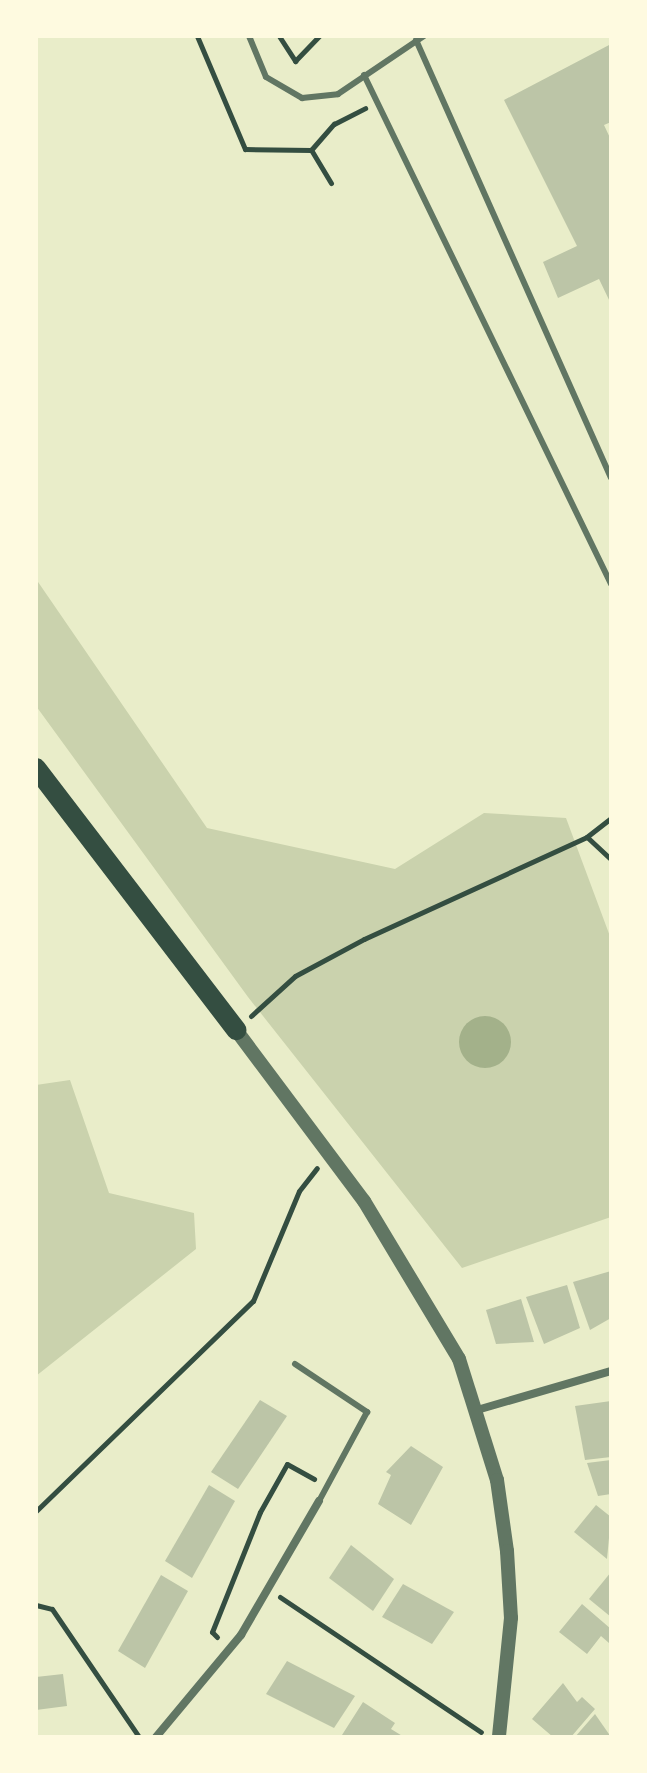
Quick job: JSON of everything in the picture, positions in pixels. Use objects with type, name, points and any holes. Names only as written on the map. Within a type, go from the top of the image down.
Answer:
[{"type":"main road","points":[[36,768],[236,1030]]},
{"type":"street","points":[[236,1030],[416,1277],[477,1410],[507,1551],[511,1618],[499,1737]]},
{"type":"street","points":[[477,1410],[611,1371]]},
{"type":"street","points":[[156,1737],[229,1649],[269,1590],[319,1501]]},
{"type":"lane","points":[[249,36],[266,77],[302,98],[338,94],[424,36]]},
{"type":"lane","points":[[416,40],[611,478]]},
{"type":"lane","points":[[364,75],[611,584]]},
{"type":"lane","points":[[295,1364],[367,1412],[319,1501]]},
{"type":"path","points":[[197,36],[245,149],[311,150],[334,124],[377,104]]},
{"type":"path","points":[[279,36],[295,61],[319,36]]},
{"type":"path","points":[[311,150],[331,183]]},
{"type":"path","points":[[236,1030],[295,976],[587,837],[611,818]]},
{"type":"path","points":[[587,837],[611,859]]},
{"type":"path","points":[[36,1511],[253,1301],[299,1191],[328,1154]]},
{"type":"path","points":[[229,1649],[212,1632],[287,1464],[326,1487]]},
{"type":"path","points":[[269,1590],[488,1737]]},
{"type":"path","points":[[36,1605],[52,1609],[139,1737]]},
{"type":"shaded area","points":[[36,579],[207,828],[395,869],[484,813],[566,818],[611,939],[611,1217],[462,1268],[248,997],[36,706]]},
{"type":"shaded area","points":[[485,1016],[503,1024],[511,1042],[503,1060],[485,1068],[467,1060],[459,1042],[467,1024]]},
{"type":"shaded area","points":[[70,1080],[109,1193],[194,1213],[196,1249],[36,1376],[36,1085]]},
{"type":"building","points":[[611,44],[611,122],[604,125],[611,140],[611,304],[599,279],[558,298],[543,262],[577,246],[504,100]]},
{"type":"building","points":[[611,1271],[611,1318],[590,1330],[573,1282]]},
{"type":"building","points":[[567,1285],[580,1328],[544,1344],[526,1297]]},
{"type":"building","points":[[521,1299],[534,1342],[496,1344],[486,1310]]},
{"type":"building","points":[[260,1400],[287,1416],[238,1489],[211,1472]]},
{"type":"building","points":[[611,1401],[611,1457],[585,1460],[575,1406]]},
{"type":"building","points":[[411,1446],[443,1467],[411,1525],[378,1504],[391,1475],[386,1472]]},
{"type":"building","points":[[611,1460],[611,1494],[598,1496],[587,1463]]},
{"type":"building","points":[[209,1485],[235,1501],[192,1578],[165,1561]]},
{"type":"building","points":[[596,1505],[611,1517],[607,1559],[574,1532]]},
{"type":"building","points":[[351,1545],[394,1579],[373,1611],[329,1578]]},
{"type":"building","points":[[611,1572],[611,1617],[589,1599]]},
{"type":"building","points":[[161,1575],[188,1591],[145,1668],[118,1651]]},
{"type":"building","points":[[403,1584],[454,1612],[432,1644],[382,1617]]},
{"type":"building","points":[[582,1604],[611,1629],[609,1643],[601,1636],[587,1654],[559,1632]]},
{"type":"building","points":[[287,1661],[355,1696],[334,1728],[266,1694]]},
{"type":"building","points":[[63,1674],[67,1706],[36,1710],[36,1677]]},
{"type":"building","points":[[563,1683],[577,1702],[582,1697],[595,1709],[571,1737],[553,1737],[532,1719]]},
{"type":"building","points":[[363,1702],[395,1723],[391,1729],[404,1737],[342,1735]]},
{"type":"building","points":[[595,1714],[611,1737],[575,1737]]}]
